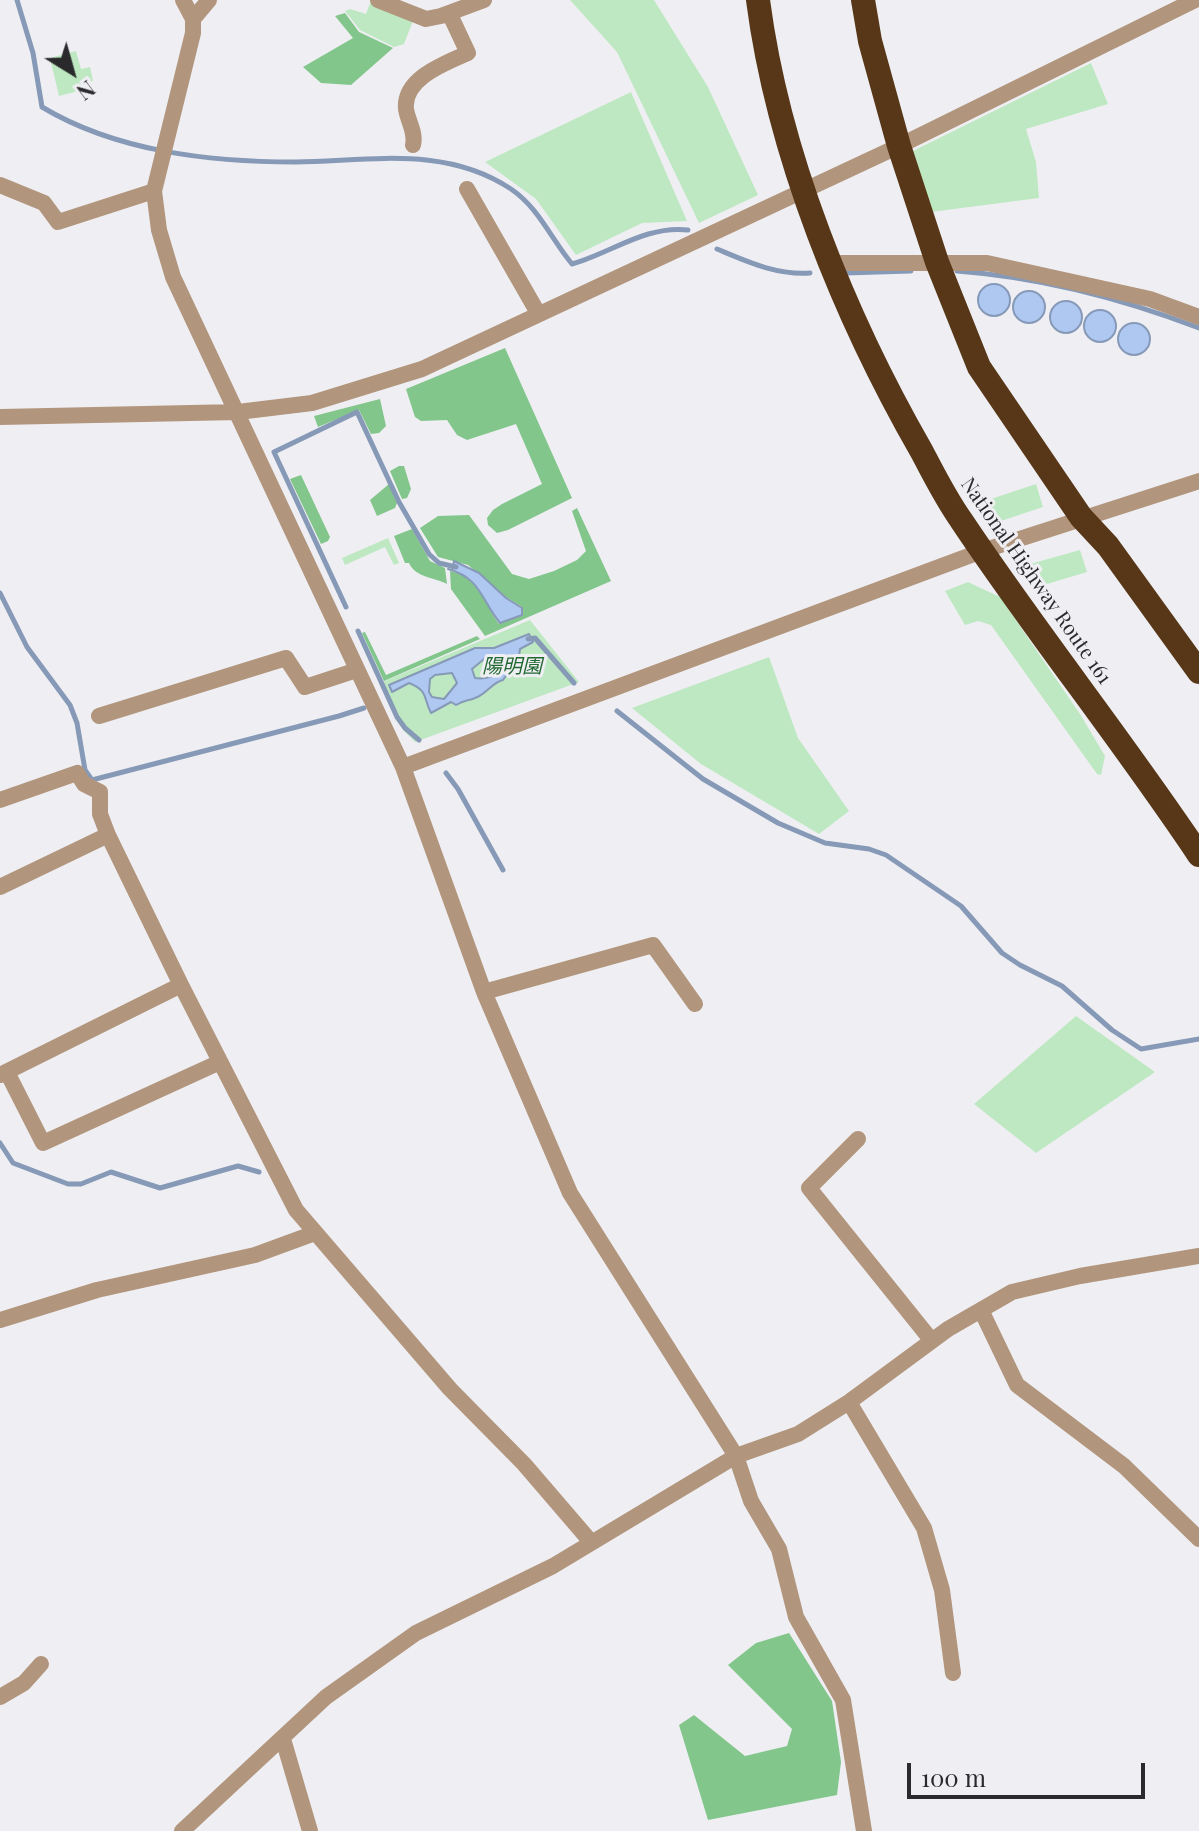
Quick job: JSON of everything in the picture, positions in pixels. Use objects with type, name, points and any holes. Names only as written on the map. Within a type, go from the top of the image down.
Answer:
[{"type":"highway","name":"National Highway Route 161","points":[[758,0],[769,61],[804,189],[884,387],[959,517],[1199,855]]},
{"type":"highway","points":[[863,0],[870,41],[899,146],[958,321],[979,367],[1081,517],[1108,546],[1199,672]]},
{"type":"street","points":[[183,0],[193,19],[193,33],[154,191],[159,230],[173,277],[403,767],[484,992],[570,1193],[736,1456],[751,1501],[779,1549],[796,1617],[843,1700],[864,1831]]},
{"type":"street","points":[[193,19],[209,0]]},
{"type":"street","points":[[378,0],[426,19],[484,0]]},
{"type":"street","points":[[0,417],[238,412],[312,403],[422,369],[899,146],[1195,0]]},
{"type":"street","points":[[413,145],[415,137],[406,108],[409,92],[428,73],[468,53],[452,19],[452,12]]},
{"type":"street","points":[[0,185],[44,203],[58,222],[154,191]]},
{"type":"street","points":[[467,189],[538,313]]},
{"type":"street","points":[[832,263],[987,263],[1150,299],[1199,317]]},
{"type":"street","points":[[403,767],[982,551],[1199,481]]},
{"type":"street","points":[[99,716],[286,658],[305,687],[357,670]]},
{"type":"street","points":[[0,800],[77,773],[84,784],[100,792],[100,814],[108,835],[296,1210],[450,1389],[524,1464],[591,1542]]},
{"type":"street","points":[[0,887],[108,835]]},
{"type":"street","points":[[484,992],[653,945],[695,1004]]},
{"type":"street","points":[[181,985],[3,1073],[43,1143],[220,1062]]},
{"type":"street","points":[[858,1139],[809,1188],[932,1341]]},
{"type":"street","points":[[0,1320],[97,1290],[255,1255],[315,1233]]},
{"type":"street","points":[[182,1831],[326,1697],[416,1633],[553,1566],[736,1456],[798,1434],[849,1402],[932,1341],[1012,1292],[1080,1276],[1199,1256]]},
{"type":"street","points":[[981,1310],[1017,1385],[1124,1466],[1199,1539]]},
{"type":"street","points":[[849,1402],[924,1528],[942,1590],[953,1673]]},
{"type":"street","points":[[0,1697],[24,1683],[41,1664]]},
{"type":"street","points":[[283,1739],[310,1831]]},
{"type":"green space","points":[[570,0],[654,0],[708,87],[758,195],[699,223],[617,52]]},
{"type":"green space","points":[[370,3],[413,21],[404,44],[394,47],[360,30],[345,11],[350,9],[366,14]]},
{"type":"green space","points":[[345,13],[359,32],[393,48],[351,85],[321,83],[303,67],[353,38],[335,16]]},
{"type":"green space","points":[[76,51],[81,69],[90,67],[93,81],[84,83],[86,89],[59,96],[50,58]]},
{"type":"green space","points":[[1091,63],[1108,104],[1026,129],[1036,162],[1039,198],[931,212],[913,151]]},
{"type":"green space","points":[[631,92],[687,221],[642,223],[576,255],[536,199],[485,162]]},
{"type":"green space","points":[[505,348],[572,498],[497,533],[488,525],[487,518],[493,510],[542,484],[516,424],[467,440],[457,435],[447,420],[421,421],[415,417],[406,389]]},
{"type":"green space","points":[[380,399],[386,426],[379,433],[371,434],[359,410],[318,427],[314,416]]},
{"type":"green space","points":[[404,466],[411,489],[407,498],[402,499],[390,471]]},
{"type":"green space","points":[[301,475],[330,537],[321,544],[290,479]]},
{"type":"green space","points":[[389,484],[397,503],[395,508],[377,516],[370,500]]},
{"type":"green space","points":[[1036,484],[1043,507],[995,523],[988,500]]},
{"type":"green space","points":[[577,508],[611,581],[485,636],[451,589],[450,571],[460,574],[474,585],[499,624],[523,615],[522,607],[468,565],[438,557],[420,528],[438,516],[469,515],[512,574],[529,579],[577,560],[586,551],[572,511]]},
{"type":"green space","points":[[412,529],[430,561],[445,568],[447,584],[421,574],[405,563],[394,536]]},
{"type":"green space","points":[[388,538],[399,563],[394,565],[385,547],[345,565],[342,558]]},
{"type":"green space","points":[[1080,550],[1087,572],[1037,587],[1030,564]]},
{"type":"green space","points":[[968,582],[1000,597],[1105,756],[1101,775],[1097,774],[991,625],[978,621],[965,625],[945,591]]},
{"type":"green space","name":"陽明園","points":[[530,620],[579,682],[415,742],[403,730],[380,683]]},
{"type":"green space","points":[[365,632],[386,675],[477,636],[480,639],[384,681],[362,633]]},
{"type":"green space","points":[[769,657],[798,738],[849,811],[819,834],[701,764],[632,708]]},
{"type":"green space","points":[[1076,1016],[1155,1072],[1036,1153],[974,1104]]},
{"type":"green space","points":[[789,1633],[832,1701],[841,1762],[837,1795],[708,1820],[679,1725],[694,1715],[745,1756],[787,1746],[792,1729],[728,1665],[756,1643]]},
{"type":"water","points":[[994,284],[1005,289],[1010,300],[1005,311],[994,316],[983,311],[978,300],[983,289]]},
{"type":"water","points":[[1029,291],[1040,296],[1045,307],[1040,318],[1029,323],[1018,318],[1013,307],[1018,296]]},
{"type":"water","points":[[1066,301],[1077,306],[1082,317],[1077,328],[1066,333],[1055,328],[1050,317],[1055,306]]},
{"type":"water","points":[[1100,310],[1111,315],[1116,326],[1111,337],[1100,342],[1089,337],[1084,326],[1089,315]]},
{"type":"water","points":[[1134,323],[1145,328],[1150,339],[1145,350],[1134,355],[1123,350],[1118,339],[1123,328]]},
{"type":"water","points":[[454,561],[479,573],[522,608],[522,615],[500,623],[474,584],[448,569],[452,570]]},
{"type":"water","points":[[529,634],[533,642],[520,649],[517,671],[508,673],[479,696],[456,705],[451,702],[431,713],[423,692],[415,686],[409,683],[392,692],[389,685],[475,648],[494,648]],"holes":[[[489,655],[503,659],[500,669],[489,677],[475,678],[472,669]],[[452,673],[457,683],[444,699],[432,697],[429,692],[430,679],[435,675]]]},
{"type":"waterway","points":[[17,0],[33,53],[42,107],[101,135],[165,151],[231,160],[406,159],[460,166],[486,175],[521,197],[537,214],[572,264],[643,236],[688,230]]},
{"type":"waterway","points":[[717,249],[774,270],[810,273]]},
{"type":"waterway","points":[[845,273],[911,271]]},
{"type":"waterway","points":[[957,271],[1018,278],[1080,291],[1199,328]]},
{"type":"waterway","points":[[346,607],[274,452],[357,412],[399,502],[429,554],[439,563],[456,567]]},
{"type":"waterway","points":[[0,593],[27,647],[70,705],[77,723],[85,770],[92,780],[364,708]]},
{"type":"waterway","points":[[358,631],[397,717],[419,740]]},
{"type":"waterway","points":[[528,639],[535,638],[574,683]]},
{"type":"waterway","points":[[617,711],[703,779],[778,823],[825,843],[869,849],[886,855],[961,906],[1002,953],[1062,986],[1112,1030],[1141,1049],[1199,1039]]},
{"type":"waterway","points":[[446,773],[503,870]]},
{"type":"waterway","points":[[0,1143],[13,1163],[68,1184],[81,1184],[111,1172],[160,1188],[238,1166],[259,1172]]}]
